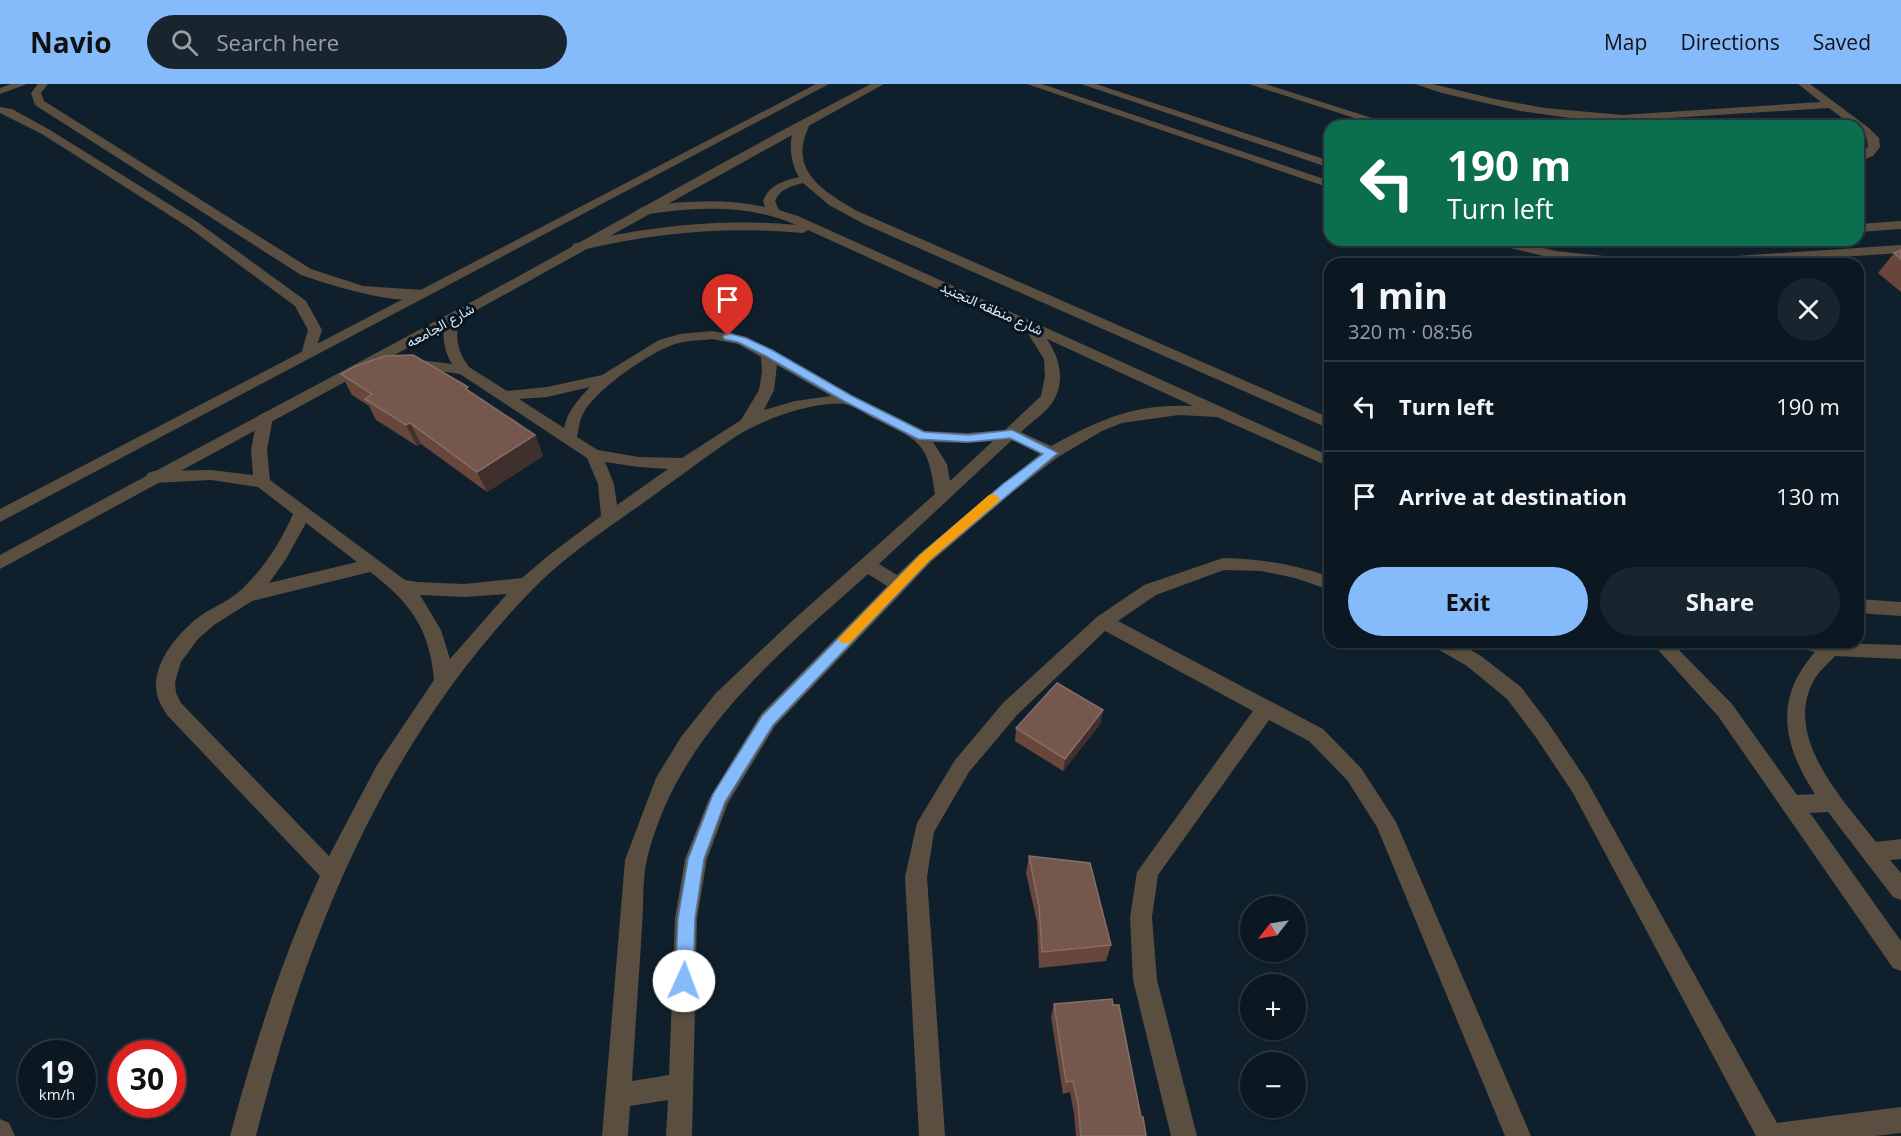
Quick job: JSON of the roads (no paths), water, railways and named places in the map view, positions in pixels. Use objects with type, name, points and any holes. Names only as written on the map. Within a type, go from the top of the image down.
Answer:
[{"type":"street","points":[[0,92],[22,84]]},
{"type":"street","points":[[44,84],[36,93],[39,103],[306,272],[345,288],[386,295],[423,294]]},
{"type":"street","points":[[0,516],[825,84]]},
{"type":"street","name":"شارع الجامعه","points":[[0,563],[154,477],[452,318],[805,122],[879,84]]},
{"type":"street","points":[[1032,84],[1324,183]]},
{"type":"street","points":[[1086,84],[1324,163]]},
{"type":"street","points":[[1254,84],[1371,120]]},
{"type":"street","points":[[1420,84],[1496,104],[1591,117],[1622,118],[1832,105]]},
{"type":"street","points":[[1803,84],[1852,120]]},
{"type":"street","points":[[0,110],[8,111],[46,132],[192,224],[301,304],[315,330],[308,354]]},
{"type":"street","name":"شارع منطقه التجنيد","points":[[805,122],[795,144],[795,156],[806,179],[821,195],[843,209],[981,272],[1324,421]]},
{"type":"street","points":[[1864,129],[1873,138],[1874,147],[1864,156]]},
{"type":"street","points":[[1253,159],[1270,145]]},
{"type":"street","points":[[773,212],[769,201],[773,192],[785,184],[806,179]]},
{"type":"street","name":"شارع منطقه التجنيد","points":[[642,211],[676,205],[710,204],[742,206],[773,212],[824,232],[1324,459]]},
{"type":"street","points":[[1864,228],[1901,225]]},
{"type":"street","points":[[576,248],[651,232],[702,226],[760,226],[824,232]]},
{"type":"street","points":[[1519,246],[1576,258]]},
{"type":"street","points":[[1556,246],[1556,255]]},
{"type":"street","points":[[1798,246],[1809,255]]},
{"type":"street","points":[[1765,258],[1901,249]]},
{"type":"street","points":[[452,318],[449,345],[454,358],[464,370],[594,454],[639,462],[687,464]]},
{"type":"street","points":[[615,1136],[636,860],[663,784],[688,743],[723,699],[798,626],[1012,434],[1048,398],[1053,381],[1054,363],[1029,325]]},
{"type":"street","points":[[569,438],[574,416],[580,406],[608,377],[664,343],[696,335],[728,336],[742,340],[848,399],[922,436],[968,438],[1012,434],[1052,453]]},
{"type":"street","points":[[243,1136],[256,1077],[291,969],[331,873],[367,803],[405,740],[484,630],[527,584],[568,549],[746,423],[758,409],[768,387],[771,366],[768,353]]},
{"type":"street","points":[[371,362],[420,362],[464,370]]},
{"type":"street","points":[[505,396],[568,388],[608,377]]},
{"type":"street","points":[[746,423],[786,409],[848,399]]},
{"type":"street","points":[[679,1136],[686,918],[696,859],[719,799],[768,720],[925,558],[991,501],[1052,453],[1097,427],[1119,418],[1179,410],[1218,412]]},
{"type":"street","points":[[262,482],[259,450],[265,417]]},
{"type":"street","points":[[922,436],[939,464],[944,496]]},
{"type":"street","points":[[594,454],[606,484],[610,519]]},
{"type":"street","points":[[154,477],[212,475],[262,482],[401,586],[428,619],[437,638],[443,660],[444,683]]},
{"type":"street","points":[[248,595],[283,552],[302,512]]},
{"type":"street","points":[[932,1136],[916,877],[924,830],[962,766],[1010,709],[1103,622],[1150,590],[1223,564],[1262,565],[1297,572],[1324,582]]},
{"type":"street","points":[[331,873],[174,709],[166,694],[166,676],[173,657],[187,639],[206,622],[248,595],[311,578],[373,565]]},
{"type":"street","points":[[868,565],[899,585]]},
{"type":"street","points":[[401,586],[441,591],[475,591],[527,584]]},
{"type":"street","points":[[1864,606],[1901,609]]},
{"type":"street","points":[[1103,622],[1316,735],[1354,774],[1385,822],[1518,1136]]},
{"type":"street","points":[[1451,648],[1474,661],[1514,693],[1549,740],[1586,797],[1770,1136]]},
{"type":"street","points":[[1666,648],[1725,710],[1901,960]]},
{"type":"street","points":[[1901,652],[1830,648],[1804,679],[1796,709],[1798,739],[1808,766],[1832,802],[1901,890]]},
{"type":"street","points":[[1184,1136],[1145,980],[1141,917],[1148,872],[1266,709]]},
{"type":"street","points":[[1793,805],[1832,802]]},
{"type":"street","points":[[1871,852],[1901,849]]},
{"type":"street","points":[[618,1095],[680,1086]]},
{"type":"street","points":[[1776,1136],[1901,1120]]}]
